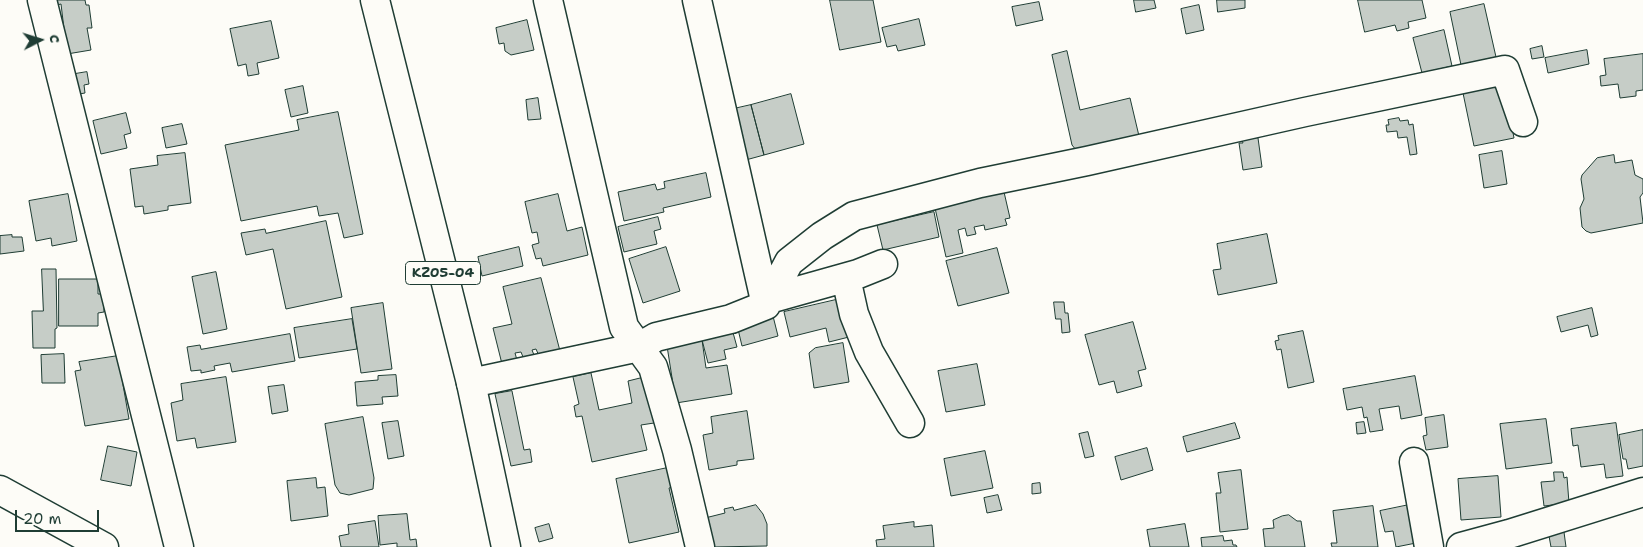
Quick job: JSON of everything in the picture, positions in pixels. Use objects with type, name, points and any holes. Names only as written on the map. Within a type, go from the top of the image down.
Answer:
[{"type":"street","points":[[42,0],[179,547]]},
{"type":"street","name":"KZ05-04","points":[[375,0],[471,384],[506,547]]},
{"type":"street","points":[[548,0],[624,327],[653,367],[700,547]]},
{"type":"street","points":[[697,0],[767,302]]},
{"type":"street","points":[[767,302],[788,262],[822,236],[854,216],[980,184],[1505,70],[1523,122]]},
{"type":"street","points":[[471,384],[639,347],[656,337],[731,319],[767,302],[846,278],[882,264]]},
{"type":"street","points":[[846,278],[854,314],[869,352],[910,423]]},
{"type":"street","points":[[1414,462],[1429,547]]},
{"type":"street","points":[[0,490],[104,547]]},
{"type":"street","points":[[1461,547],[1643,492]]},
{"type":"building","points":[[56,0],[85,0],[86,5],[89,5],[92,28],[87,28],[91,50],[67,54],[61,4],[57,5]]},
{"type":"building","points":[[830,0],[873,0],[881,42],[840,50]]},
{"type":"building","points":[[1134,0],[1154,0],[1156,8],[1136,12]]},
{"type":"building","points":[[1217,0],[1245,0],[1245,8],[1218,12]]},
{"type":"building","points":[[1358,0],[1422,0],[1426,18],[1408,22],[1409,28],[1397,31],[1395,25],[1365,32]]},
{"type":"building","points":[[1039,2],[1043,20],[1016,26],[1012,7]]},
{"type":"building","points":[[1484,4],[1496,57],[1461,65],[1450,12]]},
{"type":"building","points":[[1199,5],[1204,30],[1186,34],[1181,9]]},
{"type":"building","points":[[919,19],[925,45],[898,51],[896,45],[887,47],[882,28]]},
{"type":"building","points":[[527,20],[534,50],[511,55],[505,51],[504,43],[499,44],[496,28]]},
{"type":"building","points":[[271,21],[279,58],[257,63],[259,74],[248,76],[246,64],[238,66],[230,29]]},
{"type":"building","points":[[1444,30],[1452,66],[1422,73],[1413,38]]},
{"type":"building","points":[[1542,46],[1544,57],[1532,59],[1530,49]]},
{"type":"building","points":[[1587,50],[1589,64],[1548,73],[1545,58]]},
{"type":"building","points":[[1067,51],[1080,110],[1130,98],[1139,136],[1076,150],[1072,145],[1052,55]]},
{"type":"building","points":[[1643,54],[1643,90],[1636,91],[1636,96],[1620,98],[1618,84],[1601,86],[1600,76],[1606,75],[1604,59]]},
{"type":"building","points":[[87,72],[89,84],[84,85],[85,93],[79,94],[75,74]]},
{"type":"building","points":[[1504,85],[1514,138],[1474,146],[1463,93]]},
{"type":"building","points":[[303,86],[308,113],[291,117],[285,90]]},
{"type":"building","points":[[791,94],[804,144],[764,155],[751,105]]},
{"type":"building","points":[[538,98],[541,119],[528,120],[526,100]]},
{"type":"building","points":[[751,105],[764,155],[742,161],[729,110]]},
{"type":"building","points":[[338,112],[363,234],[344,238],[338,213],[319,216],[317,206],[241,221],[225,145],[299,130],[297,120]]},
{"type":"building","points":[[126,113],[131,133],[124,135],[127,148],[101,154],[93,121]]},
{"type":"building","points":[[1399,118],[1400,121],[1408,120],[1409,125],[1413,124],[1417,154],[1410,155],[1407,137],[1398,138],[1397,131],[1387,132],[1386,125],[1389,125],[1388,120]]},
{"type":"building","points":[[182,124],[187,144],[166,148],[162,128]]},
{"type":"building","points":[[1258,138],[1262,167],[1243,170],[1239,143],[1243,143],[1242,140]]},
{"type":"building","points":[[1502,151],[1507,184],[1484,188],[1479,155]]},
{"type":"building","points":[[185,153],[191,203],[168,206],[168,210],[144,214],[143,206],[135,207],[130,169],[158,165],[157,156]]},
{"type":"building","points":[[1614,155],[1615,163],[1632,160],[1635,175],[1643,179],[1643,193],[1640,197],[1643,223],[1591,233],[1582,227],[1580,208],[1584,199],[1582,175],[1597,158]]},
{"type":"building","points":[[706,173],[711,197],[663,208],[664,212],[624,221],[618,192],[655,184],[657,190],[665,188],[664,182]]},
{"type":"building","points":[[1004,192],[1010,218],[1005,219],[1007,225],[985,230],[984,225],[974,227],[976,234],[967,236],[965,228],[958,230],[963,253],[946,257],[935,208]]},
{"type":"building","points":[[68,194],[77,241],[52,246],[51,238],[36,241],[29,201]]},
{"type":"building","points":[[558,194],[567,231],[582,227],[588,255],[543,266],[541,258],[536,259],[532,245],[539,243],[537,232],[532,233],[525,202]]},
{"type":"building","points":[[934,212],[939,237],[883,250],[877,225]]},
{"type":"building","points":[[658,217],[661,229],[654,231],[657,244],[624,252],[618,227]]},
{"type":"building","points":[[326,221],[342,297],[286,309],[273,249],[246,255],[241,233],[265,229],[266,233]]},
{"type":"building","points":[[1267,234],[1277,283],[1218,295],[1213,270],[1221,269],[1217,244]]},
{"type":"building","points":[[12,235],[12,237],[22,237],[24,251],[0,254],[0,236]]},
{"type":"building","points":[[519,247],[523,266],[482,276],[478,257]]},
{"type":"building","points":[[666,247],[680,291],[643,303],[629,259]]},
{"type":"building","points":[[997,248],[1009,293],[958,306],[946,261]]},
{"type":"building","points":[[42,269],[56,269],[57,328],[55,329],[55,348],[33,348],[32,311],[43,311]]},
{"type":"building","points":[[216,272],[227,329],[203,334],[192,277]]},
{"type":"building","points":[[541,278],[560,351],[539,356],[536,349],[532,350],[534,355],[523,357],[521,352],[515,353],[517,360],[502,364],[493,328],[512,324],[503,287]]},
{"type":"building","points":[[59,279],[98,279],[98,294],[104,294],[104,312],[98,313],[98,326],[59,326]]},
{"type":"building","points":[[840,299],[849,337],[829,342],[826,328],[790,337],[784,312]]},
{"type":"building","points":[[1054,302],[1064,302],[1065,313],[1068,313],[1070,332],[1062,333],[1061,319],[1056,319]]},
{"type":"building","points":[[383,303],[392,369],[361,373],[351,308]]},
{"type":"building","points":[[1592,308],[1598,335],[1591,337],[1588,325],[1561,332],[1557,317]]},
{"type":"building","points":[[773,316],[778,336],[742,346],[737,325]]},
{"type":"building","points":[[352,319],[357,349],[299,358],[294,328]]},
{"type":"building","points":[[1133,322],[1146,369],[1138,371],[1142,386],[1117,393],[1114,381],[1099,385],[1085,335]]},
{"type":"building","points":[[732,329],[737,347],[724,350],[726,359],[708,363],[701,336]]},
{"type":"building","points":[[1303,331],[1314,382],[1288,388],[1281,349],[1277,350],[1275,341],[1279,340],[1278,336]]},
{"type":"building","points":[[290,334],[295,361],[232,372],[230,363],[214,366],[215,370],[201,373],[201,370],[191,371],[187,347],[200,345],[201,349]]},
{"type":"building","points":[[702,340],[706,368],[727,365],[732,394],[676,403],[667,346]]},
{"type":"building","points":[[843,343],[849,382],[814,388],[809,353],[815,348]]},
{"type":"building","points":[[64,354],[65,383],[42,383],[41,355]]},
{"type":"building","points":[[118,356],[129,419],[85,426],[75,371],[81,370],[79,362]]},
{"type":"building","points":[[977,364],[985,405],[946,412],[938,371]]},
{"type":"building","points":[[591,373],[599,410],[632,403],[628,381],[644,377],[654,423],[641,425],[647,450],[592,462],[582,416],[576,417],[574,406],[579,404],[573,377]]},
{"type":"building","points":[[396,375],[398,396],[382,397],[383,404],[357,406],[355,382],[378,380],[378,376]]},
{"type":"building","points":[[1415,376],[1422,415],[1401,419],[1399,406],[1379,409],[1383,430],[1370,432],[1367,417],[1364,418],[1362,407],[1347,410],[1343,389]]},
{"type":"building","points":[[226,377],[236,442],[197,448],[195,438],[177,441],[171,403],[183,400],[181,384]]},
{"type":"building","points":[[284,385],[288,411],[272,414],[268,387]]},
{"type":"building","points":[[512,391],[524,450],[530,449],[532,462],[511,466],[495,394]]},
{"type":"building","points":[[747,411],[754,459],[737,461],[737,465],[709,470],[703,435],[713,433],[711,417]]},
{"type":"building","points":[[1444,415],[1448,447],[1426,450],[1423,436],[1427,435],[1425,418]]},
{"type":"building","points":[[363,417],[374,478],[373,489],[349,495],[340,493],[335,485],[325,424]]},
{"type":"building","points":[[1546,419],[1552,463],[1506,469],[1500,424]]},
{"type":"building","points":[[398,421],[404,456],[388,459],[382,423]]},
{"type":"building","points":[[1364,422],[1366,433],[1357,434],[1356,423]]},
{"type":"building","points":[[1235,423],[1240,438],[1187,452],[1183,437]]},
{"type":"building","points":[[1616,423],[1623,476],[1606,478],[1604,464],[1581,467],[1578,445],[1573,446],[1571,429]]},
{"type":"building","points":[[1643,430],[1643,466],[1628,469],[1626,459],[1623,459],[1619,435]]},
{"type":"building","points":[[1088,432],[1094,456],[1085,458],[1079,434]]},
{"type":"building","points":[[108,446],[137,452],[131,486],[101,480]]},
{"type":"building","points":[[1147,448],[1153,470],[1121,480],[1115,457]]},
{"type":"building","points":[[985,451],[993,488],[951,496],[944,459]]},
{"type":"building","points":[[672,467],[676,486],[669,488],[679,532],[629,543],[616,479]]},
{"type":"building","points":[[1241,470],[1248,529],[1220,532],[1216,493],[1221,493],[1218,473]]},
{"type":"building","points":[[1554,472],[1563,472],[1564,478],[1567,477],[1569,503],[1544,506],[1541,482],[1554,481]]},
{"type":"building","points":[[1498,476],[1501,517],[1461,520],[1458,479]]},
{"type":"building","points":[[316,478],[317,488],[325,487],[328,516],[291,521],[287,481]]},
{"type":"building","points":[[1040,483],[1041,493],[1032,494],[1032,484]]},
{"type":"building","points":[[998,495],[1002,510],[987,513],[984,498]]},
{"type":"building","points":[[756,505],[763,514],[767,524],[767,546],[712,547],[705,518],[725,513],[724,509],[733,507],[734,510]]},
{"type":"building","points":[[1409,505],[1416,543],[1396,547],[1393,531],[1385,532],[1380,511]]},
{"type":"building","points":[[1373,506],[1378,547],[1332,547],[1331,543],[1337,543],[1333,511]]},
{"type":"building","points":[[407,514],[410,540],[416,539],[417,547],[397,547],[397,543],[380,545],[378,516]]},
{"type":"building","points":[[1289,515],[1297,521],[1301,521],[1305,547],[1265,547],[1263,529],[1274,528],[1273,520]]},
{"type":"building","points":[[375,521],[379,547],[341,547],[339,536],[349,534],[348,525]]},
{"type":"building","points":[[914,522],[914,527],[932,525],[934,547],[877,547],[876,540],[885,539],[883,526]]},
{"type":"building","points":[[549,524],[553,538],[539,542],[535,528]]},
{"type":"building","points":[[1185,524],[1189,547],[1150,547],[1147,530]]},
{"type":"building","points":[[1564,532],[1566,547],[1551,547],[1549,536],[1553,535],[1553,533]]},
{"type":"building","points":[[1223,536],[1224,541],[1232,540],[1233,545],[1237,547],[1202,547],[1201,538]]}]
